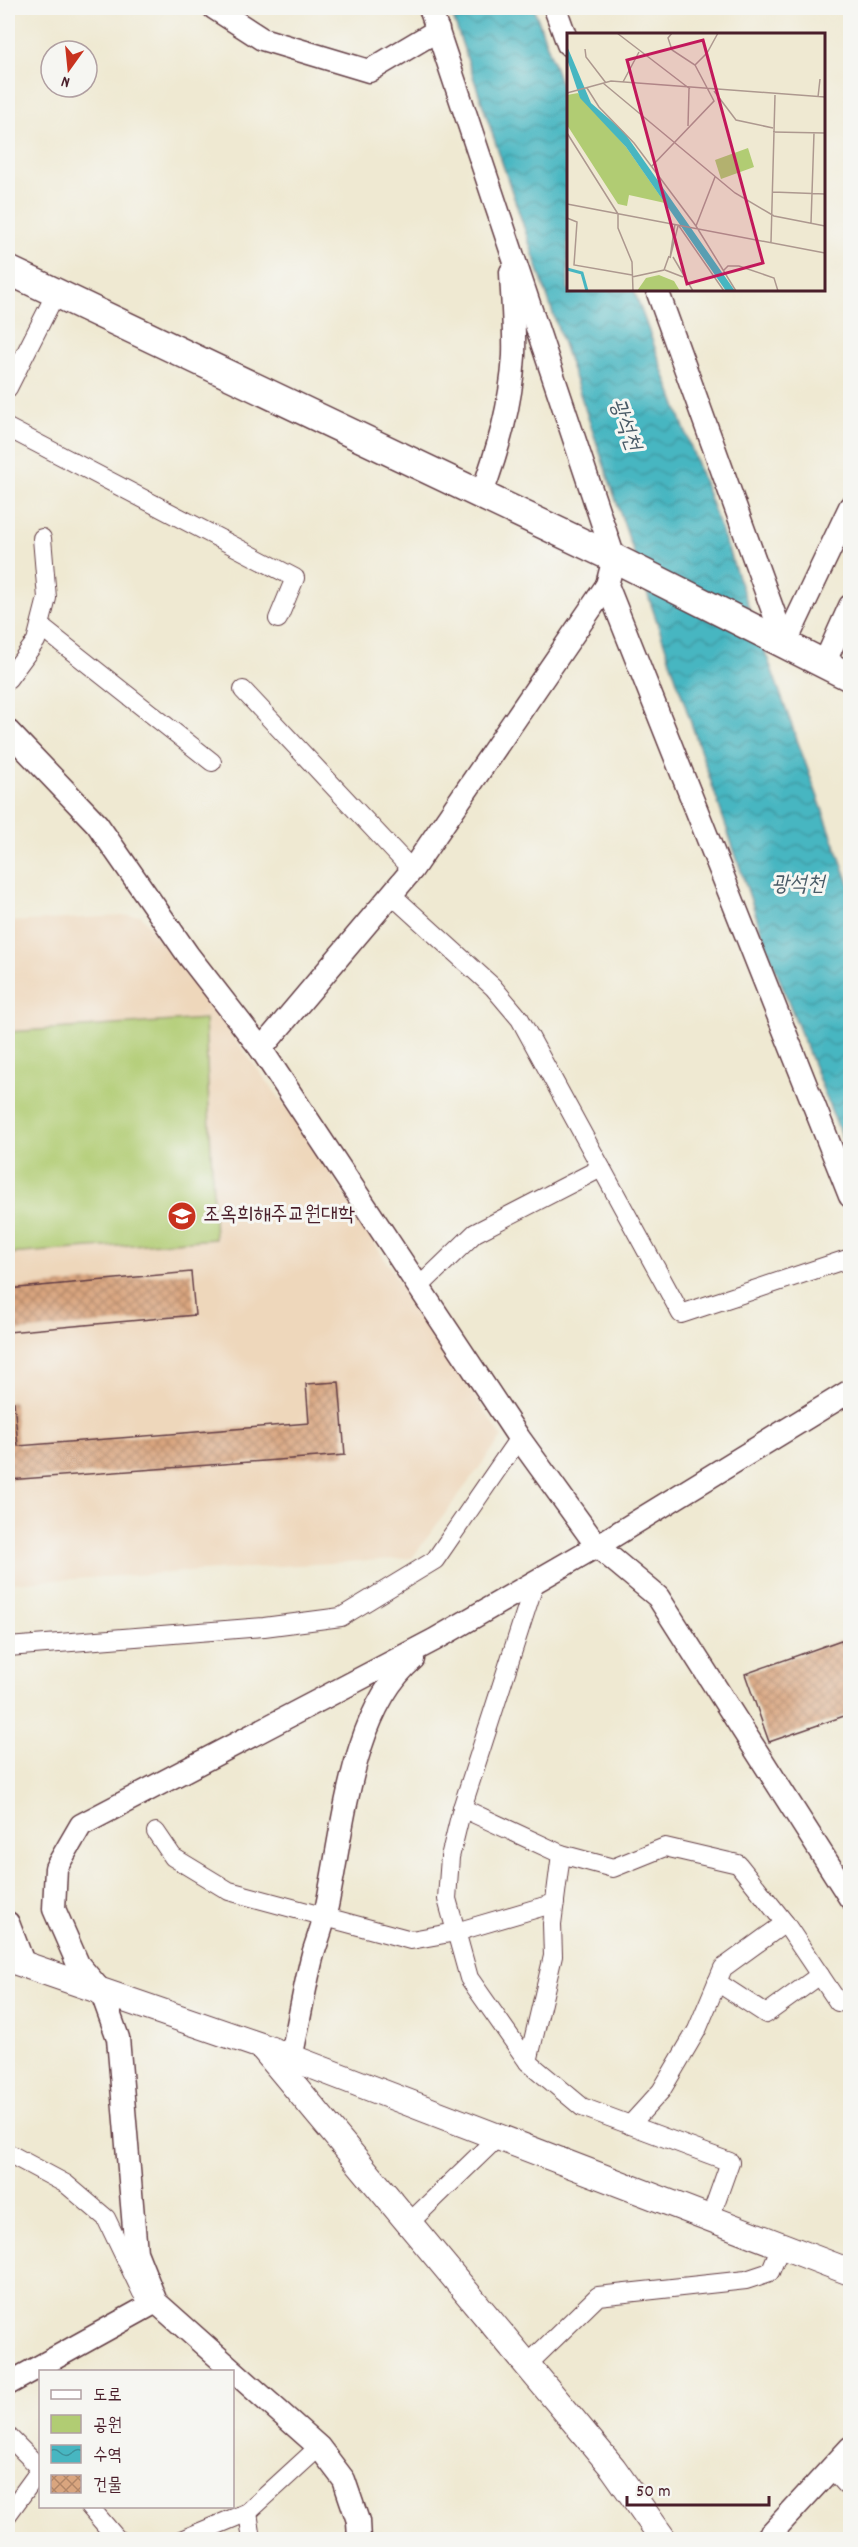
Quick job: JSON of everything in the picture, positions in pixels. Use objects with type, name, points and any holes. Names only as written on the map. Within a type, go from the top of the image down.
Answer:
[{"type":"main road","points":[[8,270],[481,496],[617,570],[758,631],[850,677]]},
{"type":"main road","points":[[16,1962],[261,2046],[850,2272]]},
{"type":"main road","points":[[261,2046],[613,2468],[664,2540]]},
{"type":"street","points":[[214,8],[262,39],[369,71],[438,30]]},
{"type":"street","points":[[430,8],[617,570],[850,1196]]},
{"type":"street","points":[[555,8],[567,41]]},
{"type":"street","points":[[481,496],[499,449],[510,401],[514,354],[509,244]]},
{"type":"street","points":[[657,291],[785,644]]},
{"type":"street","points":[[8,388],[56,293]]},
{"type":"street","points":[[8,428],[295,578],[278,619]]},
{"type":"street","points":[[785,644],[850,507]]},
{"type":"street","points":[[8,679],[36,641],[47,598],[42,538]]},
{"type":"street","points":[[261,1049],[393,896],[617,570]]},
{"type":"street","points":[[824,664],[850,606]]},
{"type":"street","points":[[40,626],[212,762]]},
{"type":"street","points":[[243,690],[412,870]]},
{"type":"street","points":[[8,730],[97,824],[188,955],[261,1049],[519,1438],[597,1546],[658,1597],[850,1898]]},
{"type":"street","points":[[393,896],[494,987],[519,1019],[681,1314],[850,1258]]},
{"type":"street","points":[[419,1287],[475,1233],[601,1168]]},
{"type":"street","points":[[152,2304],[136,2252],[118,2038],[101,1991],[78,1964],[54,1909],[56,1869],[81,1825],[434,1640],[597,1546],[850,1391]]},
{"type":"street","points":[[8,1647],[264,1627],[341,1617],[435,1560],[519,1438]]},
{"type":"street","points":[[535,1582],[462,1808],[450,1857],[447,1899],[456,1932],[469,1977],[528,2062],[582,2107],[730,2162],[710,2218]]},
{"type":"street","points":[[291,2058],[313,1955],[325,1917],[352,1771],[373,1716],[399,1671],[434,1640]]},
{"type":"street","points":[[462,1808],[561,1854],[613,1868],[665,1847],[738,1864],[785,1923],[838,2002],[850,2003]]},
{"type":"street","points":[[156,1832],[173,1857],[229,1891],[411,1940],[456,1932],[555,1903]]},
{"type":"street","points":[[528,2062],[553,1956],[555,1903],[561,1854]]},
{"type":"street","points":[[8,1923],[16,1962]]},
{"type":"street","points":[[630,2125],[661,2091],[697,2030],[723,1968],[785,1923]]},
{"type":"street","points":[[717,1983],[766,2014],[820,1975]]},
{"type":"street","points":[[409,2223],[498,2137]]},
{"type":"street","points":[[8,2153],[66,2184],[106,2218],[152,2304],[229,2370]]},
{"type":"street","points":[[527,2365],[598,2296],[746,2280],[770,2272],[781,2246]]},
{"type":"street","points":[[8,2384],[152,2304]]},
{"type":"street","points":[[234,2374],[319,2447],[344,2480],[358,2520],[359,2540]]},
{"type":"street","points":[[8,2436],[39,2468]]},
{"type":"street","points":[[181,2540],[248,2512],[319,2447]]},
{"type":"street","points":[[765,2540],[850,2448]]},
{"type":"street","points":[[831,2468],[850,2489]]},
{"type":"street","points":[[8,2514],[39,2470]]},
{"type":"street","points":[[91,2508],[118,2540]]},
{"type":"street","points":[[248,2512],[252,2540]]},
{"type":"shaded area","name":"조옥희해주교원대학","points":[[141,915],[297,1121],[418,1311],[502,1437],[412,1558],[8,1583],[8,922]]},
{"type":"green space","points":[[205,1019],[215,1239],[8,1254],[8,1032]]},
{"type":"water","name":"광석천","points":[[450,8],[534,8],[567,102],[567,291],[634,291],[850,886],[850,1158],[765,942]]},
{"type":"building","points":[[191,1272],[195,1315],[8,1332],[8,1289]]},
{"type":"building","points":[[339,1382],[345,1455],[8,1480],[8,1402],[14,1402],[18,1446],[309,1423],[306,1384]]},
{"type":"building","points":[[841,1640],[850,1667],[850,1714],[769,1742],[745,1674]]},
{"type":"place","name":"조옥희해주교원대학","points":[[182,1216]]}]
